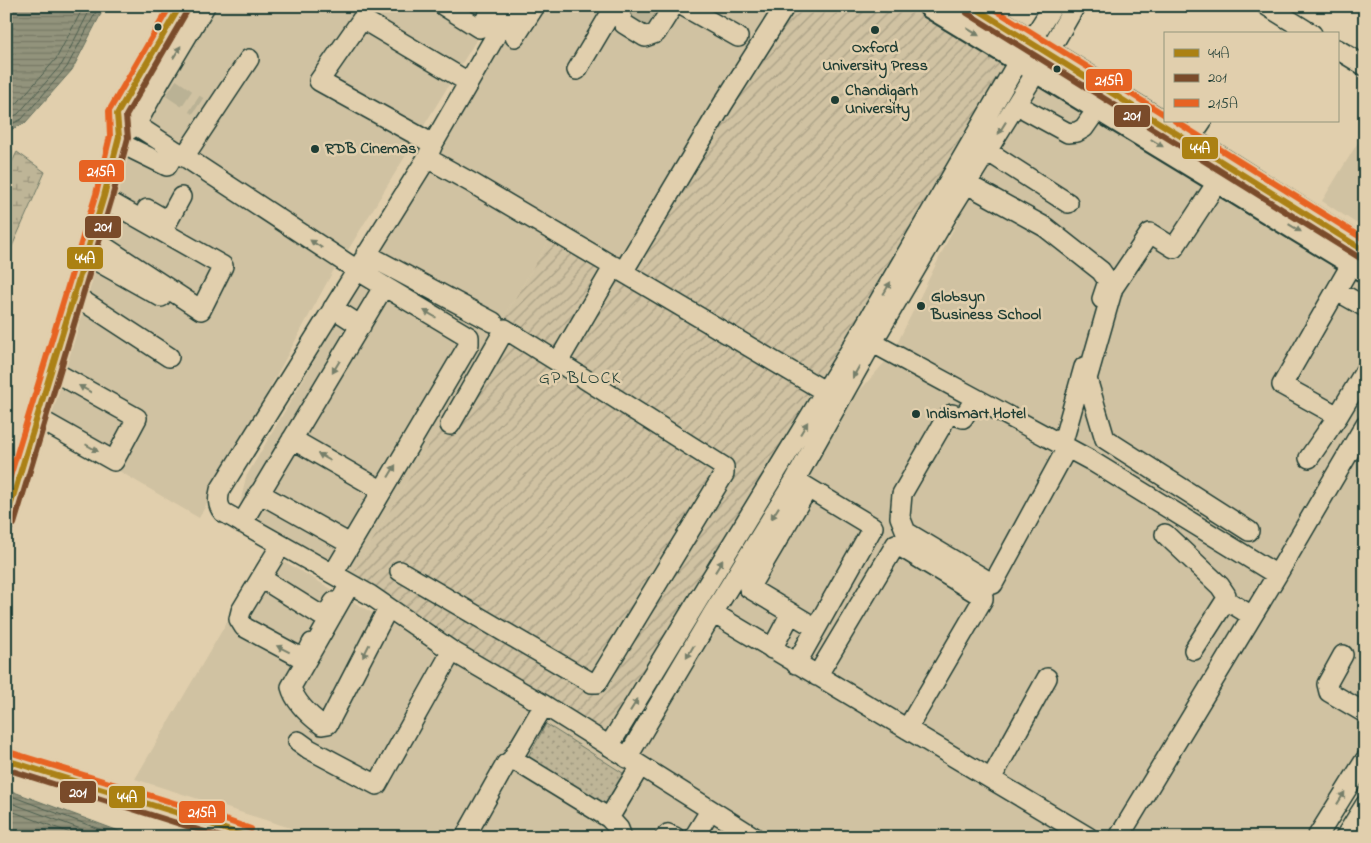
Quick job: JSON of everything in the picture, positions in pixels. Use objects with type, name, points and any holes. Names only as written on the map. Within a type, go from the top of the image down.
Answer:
[{"type":"main road","points":[[931,6],[1150,117],[1164,121]]},
{"type":"main road","points":[[972,6],[1098,108],[1218,181],[1361,261]]},
{"type":"main road","points":[[1166,122],[1196,131],[1361,261]]},
{"type":"street","points":[[118,140],[136,125],[165,84],[205,6]]},
{"type":"street","points":[[444,6],[479,28],[482,27],[492,6]]},
{"type":"street","points":[[513,6],[430,151],[220,490],[218,498],[219,507],[222,512],[388,608],[452,651],[544,705],[754,837]]},
{"type":"street","points":[[515,37],[535,6]]},
{"type":"street","points":[[616,6],[624,24],[645,37],[656,33],[673,6]]},
{"type":"street","points":[[577,70],[616,6]]},
{"type":"street","points":[[683,6],[738,37]]},
{"type":"street","points":[[558,362],[785,6]]},
{"type":"street","points":[[609,746],[826,392],[866,340],[987,151],[1034,57],[1053,6]]},
{"type":"street","points":[[609,818],[633,762],[713,612],[758,556],[801,484],[866,340],[1034,57],[1075,6]]},
{"type":"street","points":[[1267,6],[1309,32]]},
{"type":"street","points":[[6,521],[105,193],[118,140],[117,114],[176,12],[192,29]]},
{"type":"street","points":[[468,82],[362,19],[319,81],[430,151],[472,182],[826,392]]},
{"type":"street","points":[[1338,51],[1365,66]]},
{"type":"street","points":[[118,140],[167,166],[180,154],[205,110],[249,59]]},
{"type":"street","points":[[142,68],[165,84]]},
{"type":"street","points":[[1026,110],[1068,133],[1077,132],[1084,128],[1098,108]]},
{"type":"street","points":[[117,114],[180,154],[362,262],[493,322]]},
{"type":"street","points":[[987,151],[1068,202]]},
{"type":"street","points":[[1218,181],[1174,248],[1150,233],[1113,288],[1087,379],[1105,438],[1250,531]]},
{"type":"street","points":[[967,184],[1045,227],[1101,271],[1108,281],[1064,447],[993,584],[906,532],[900,517],[902,494],[946,418],[952,414],[963,418],[975,399]]},
{"type":"street","points":[[105,193],[168,221],[181,197]]},
{"type":"street","points":[[88,247],[201,310],[223,266],[105,193]]},
{"type":"street","points":[[88,247],[176,305]]},
{"type":"street","points":[[1338,416],[1282,385],[1337,291],[1361,261]]},
{"type":"street","points":[[281,545],[241,611],[239,619],[244,626],[266,640],[298,656],[303,656],[308,652],[342,580],[350,544],[470,340],[467,335],[384,286],[362,262]]},
{"type":"street","points":[[242,523],[384,286]]},
{"type":"street","points":[[1337,291],[1365,307]]},
{"type":"street","points":[[74,295],[170,358]]},
{"type":"street","points":[[333,308],[361,326]]},
{"type":"street","points":[[400,571],[592,683],[597,683],[724,474],[724,467],[506,329],[450,425]]},
{"type":"street","points":[[866,340],[1090,460],[1277,575]]},
{"type":"street","points":[[36,417],[114,461],[136,418],[51,370]]},
{"type":"street","points":[[1309,458],[1338,416],[1365,371]]},
{"type":"street","points":[[1119,837],[1365,425]]},
{"type":"street","points":[[292,438],[381,490]]},
{"type":"street","points":[[1090,460],[1105,438]]},
{"type":"street","points":[[796,664],[873,527],[801,484]]},
{"type":"street","points":[[259,493],[350,544]]},
{"type":"street","points":[[1165,534],[1220,586],[1226,595],[1226,600],[1194,650]]},
{"type":"street","points":[[817,676],[896,544],[983,597],[907,730]]},
{"type":"street","points":[[758,556],[749,588],[816,628]]},
{"type":"street","points":[[261,578],[325,618]]},
{"type":"street","points":[[342,580],[291,687],[294,696],[310,716],[322,725],[328,724],[388,608]]},
{"type":"street","points":[[1226,600],[1252,616]]},
{"type":"street","points":[[713,612],[796,664],[1088,837]]},
{"type":"street","points":[[772,649],[790,613]]},
{"type":"street","points":[[298,741],[309,749],[377,784],[452,651]]},
{"type":"street","points":[[1343,655],[1327,684],[1327,688],[1329,692],[1365,713]]},
{"type":"street","points":[[991,779],[1047,678]]},
{"type":"street","points":[[465,837],[506,764],[511,761],[544,705]]},
{"type":"street","points":[[6,760],[194,818],[248,837]]},
{"type":"street","points":[[1317,837],[1365,760]]},
{"type":"street","points":[[511,761],[516,761],[609,818],[622,837]]},
{"type":"street","points":[[1345,837],[1365,805]]},
{"type":"street","points":[[694,837],[710,810]]},
{"type":"street","points":[[665,837],[668,834],[675,837]]},
{"type":"shaded area","points":[[212,6],[497,6],[345,255],[141,129]]},
{"type":"shaded area","points":[[515,6],[774,6],[625,260],[565,226],[550,239],[348,582],[250,518],[240,504],[246,477],[372,263]]},
{"type":"shaded area","points":[[791,6],[922,6],[1019,60],[824,380],[638,269]]},
{"type":"shaded area","points":[[1030,73],[1365,277],[1365,410],[1112,837],[1106,837],[712,604],[789,471],[892,354]]},
{"type":"shaded area","points":[[1365,131],[1365,229],[1322,201]]},
{"type":"shaded area","points":[[132,135],[337,264],[199,518],[41,425],[125,145]]},
{"type":"shaded area","points":[[550,239],[813,390],[609,737],[348,582]]},
{"type":"shaded area","points":[[1365,433],[1365,758],[1317,837],[1123,837]]},
{"type":"shaded area","points":[[268,552],[619,757],[704,607],[1077,837],[319,837],[135,779]]},
{"type":"green space","points":[[626,6],[668,6],[644,34],[628,20]]},
{"type":"green space","points":[[17,152],[45,172],[6,260],[6,174]]},
{"type":"green space","points":[[546,724],[626,775],[608,807],[528,757]]},
{"type":"water","points":[[6,6],[105,6],[72,70],[25,123],[6,132]]},
{"type":"water","points":[[6,789],[135,837],[6,837]]},
{"type":"tunnel","points":[[171,88],[198,106]]},
{"type":"transit line","name":"215A","points":[[6,490],[96,194],[110,136],[109,111],[170,6]]},
{"type":"transit line","name":"44A","points":[[6,520],[104,196],[119,137],[117,114],[180,6]]},
{"type":"transit line","name":"44A","points":[[972,6],[1365,251]]},
{"type":"transit line","name":"215A","points":[[989,6],[1164,114]]},
{"type":"transit line","name":"201","points":[[14,524],[112,198],[128,138],[126,116],[187,11]]},
{"type":"transit line","name":"201","points":[[967,13],[1360,258]]},
{"type":"transit line","name":"215A","points":[[1177,122],[1365,240]]},
{"type":"transit line","name":"215A","points":[[9,752],[197,810],[251,829]]},
{"type":"transit line","name":"44A","points":[[6,760],[194,818],[247,837]]},
{"type":"transit line","name":"201","points":[[6,769],[221,837]]},
{"type":"place","name":"Oxford University Press","points":[[875,30]]},
{"type":"place","name":"Chandigarh University","points":[[835,100]]},
{"type":"place","name":"RDB Cinemas","points":[[315,149]]},
{"type":"place","name":"Globsyn Business School","points":[[921,306]]},
{"type":"place","name":"Indismart Hotel","points":[[916,414]]},
{"type":"district","name":"GP BLOCK","points":[[580,379]]}]
